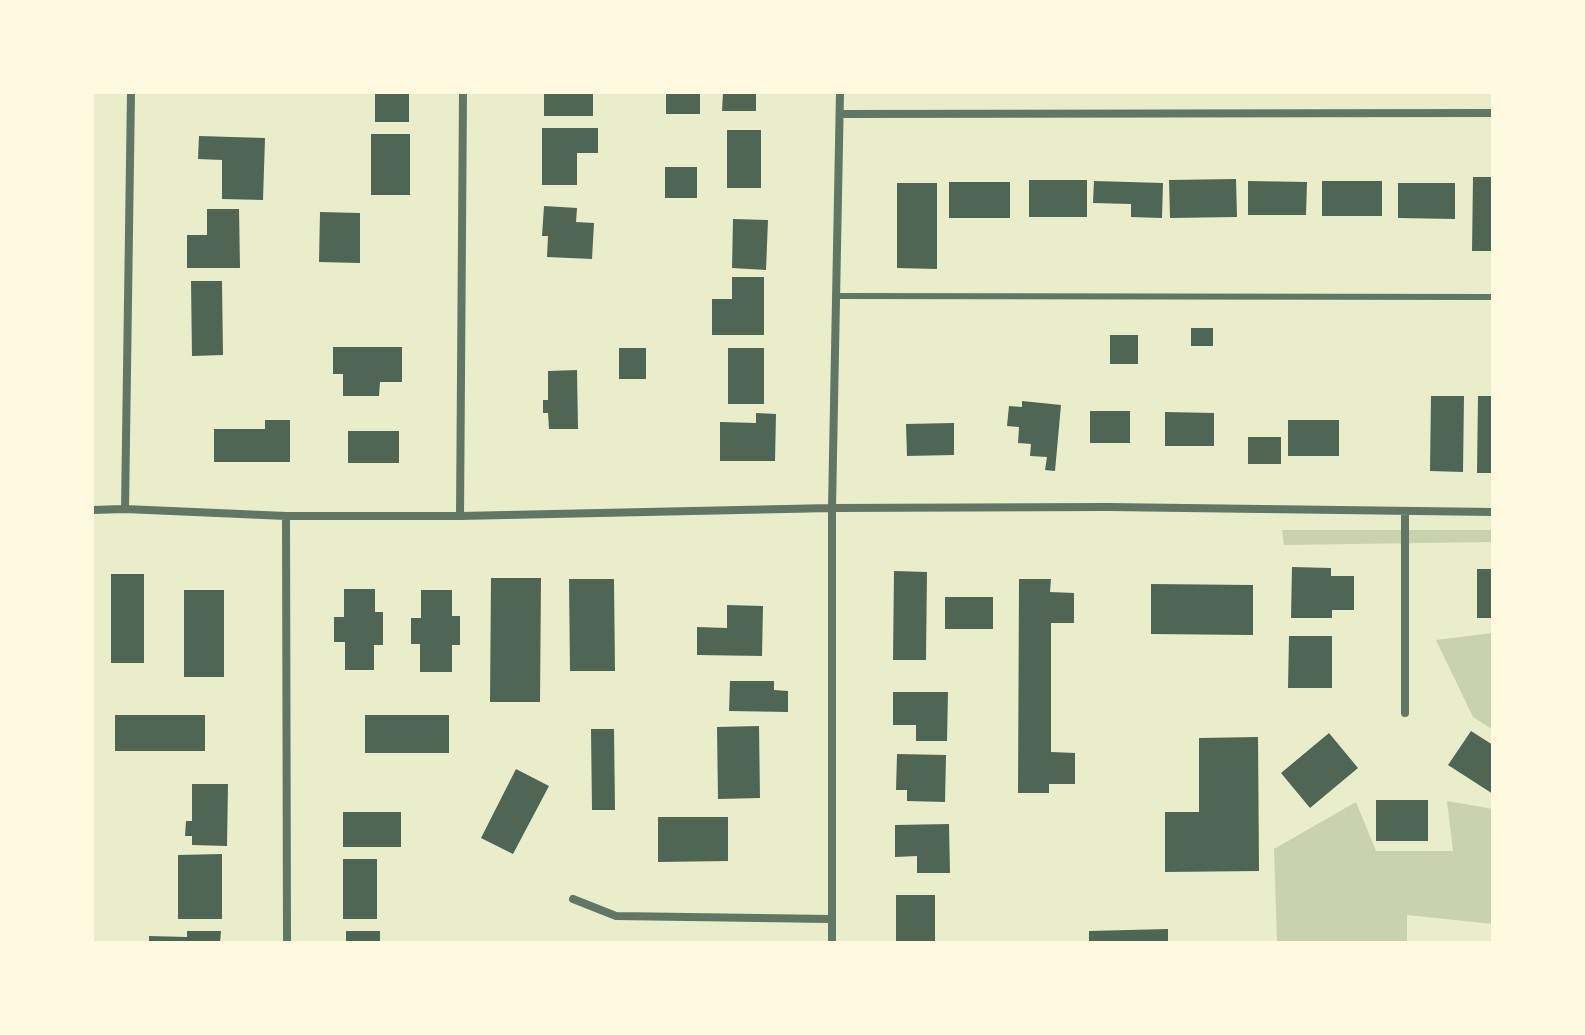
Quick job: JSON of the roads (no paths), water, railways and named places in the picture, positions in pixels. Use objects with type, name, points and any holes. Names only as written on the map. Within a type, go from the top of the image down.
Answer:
[{"type":"street","points":[[125,509],[131,92]]},
{"type":"street","points":[[460,516],[463,92]]},
{"type":"street","points":[[832,943],[832,508],[840,92]]},
{"type":"street","points":[[840,114],[1493,113]]},
{"type":"street","points":[[92,510],[286,516],[1108,507],[1493,512]]},
{"type":"street","points":[[1405,512],[1405,713]]},
{"type":"street","points":[[286,516],[287,943]]},
{"type":"street","points":[[573,899],[616,916],[831,919]]},
{"type":"lane","points":[[836,296],[1493,297]]}]
